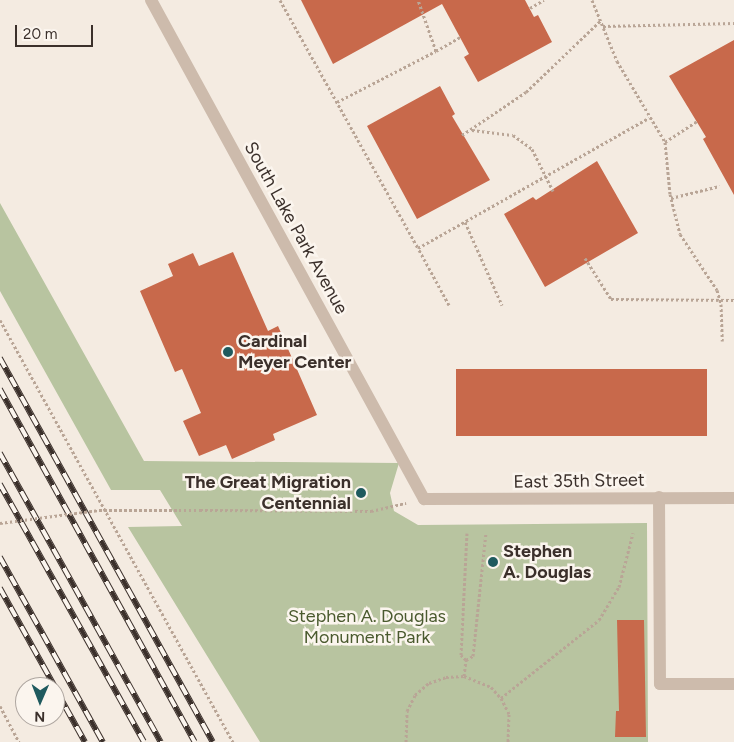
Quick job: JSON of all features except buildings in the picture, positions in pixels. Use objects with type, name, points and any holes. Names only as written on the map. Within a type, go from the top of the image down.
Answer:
[{"type":"street","name":"South Lake Park Avenue","points":[[151,0],[424,499]]},
{"type":"street","points":[[659,497],[660,684],[734,684]]},
{"type":"street","name":"East 35th Street","points":[[424,499],[734,498]]},
{"type":"path","points":[[280,0],[448,305]]},
{"type":"path","points":[[418,0],[436,51]]},
{"type":"path","points":[[530,8],[544,0]]},
{"type":"path","points":[[592,0],[602,26],[649,118],[666,142],[671,198],[680,234],[720,300],[722,341]]},
{"type":"path","points":[[462,136],[526,92],[600,21]]},
{"type":"path","points":[[602,26],[734,23]]},
{"type":"path","points":[[337,102],[460,38]]},
{"type":"path","points":[[418,248],[649,118]]},
{"type":"path","points":[[666,142],[697,121]]},
{"type":"path","points":[[472,130],[513,135],[532,149],[553,190]]},
{"type":"path","points":[[671,198],[720,186]]},
{"type":"path","points":[[465,222],[502,305]]},
{"type":"path","points":[[585,258],[611,299],[734,300]]},
{"type":"path","points":[[0,320],[233,742]]},
{"type":"path","points":[[0,523],[99,510],[377,510],[424,499]]},
{"type":"path","points":[[466,660],[461,655],[467,533]]},
{"type":"path","points":[[466,660],[474,656],[486,533]]},
{"type":"path","points":[[501,698],[599,620],[619,587],[633,533]]},
{"type":"path","points":[[464,676],[466,660]]},
{"type":"path","points":[[406,742],[407,711],[416,695],[429,683],[446,677],[464,676],[491,687],[501,698],[509,714],[508,742]]},
{"type":"path","points":[[0,706],[19,742]]},
{"type":"green space","name":"Stephen A. Douglas Monument Park","points":[[0,203],[144,461],[399,463],[390,493],[394,511],[418,525],[647,523],[648,742],[260,742],[128,527],[182,526],[160,490],[111,490],[0,291]]},
{"type":"railway","points":[[0,358],[213,742]]},
{"type":"railway","points":[[0,389],[195,742]]},
{"type":"railway","points":[[0,453],[161,742]]},
{"type":"railway","points":[[0,484],[144,742]]},
{"type":"railway","points":[[0,557],[103,742]]},
{"type":"railway","points":[[0,588],[49,677]]},
{"type":"railway","points":[[65,706],[85,742]]},
{"type":"place","name":"Cardinal Meyer Center","points":[[228,352]]},
{"type":"place","name":"The Great Migration Centennial","points":[[361,493]]},
{"type":"place","name":"Stephen A. Douglas","points":[[493,562]]}]
